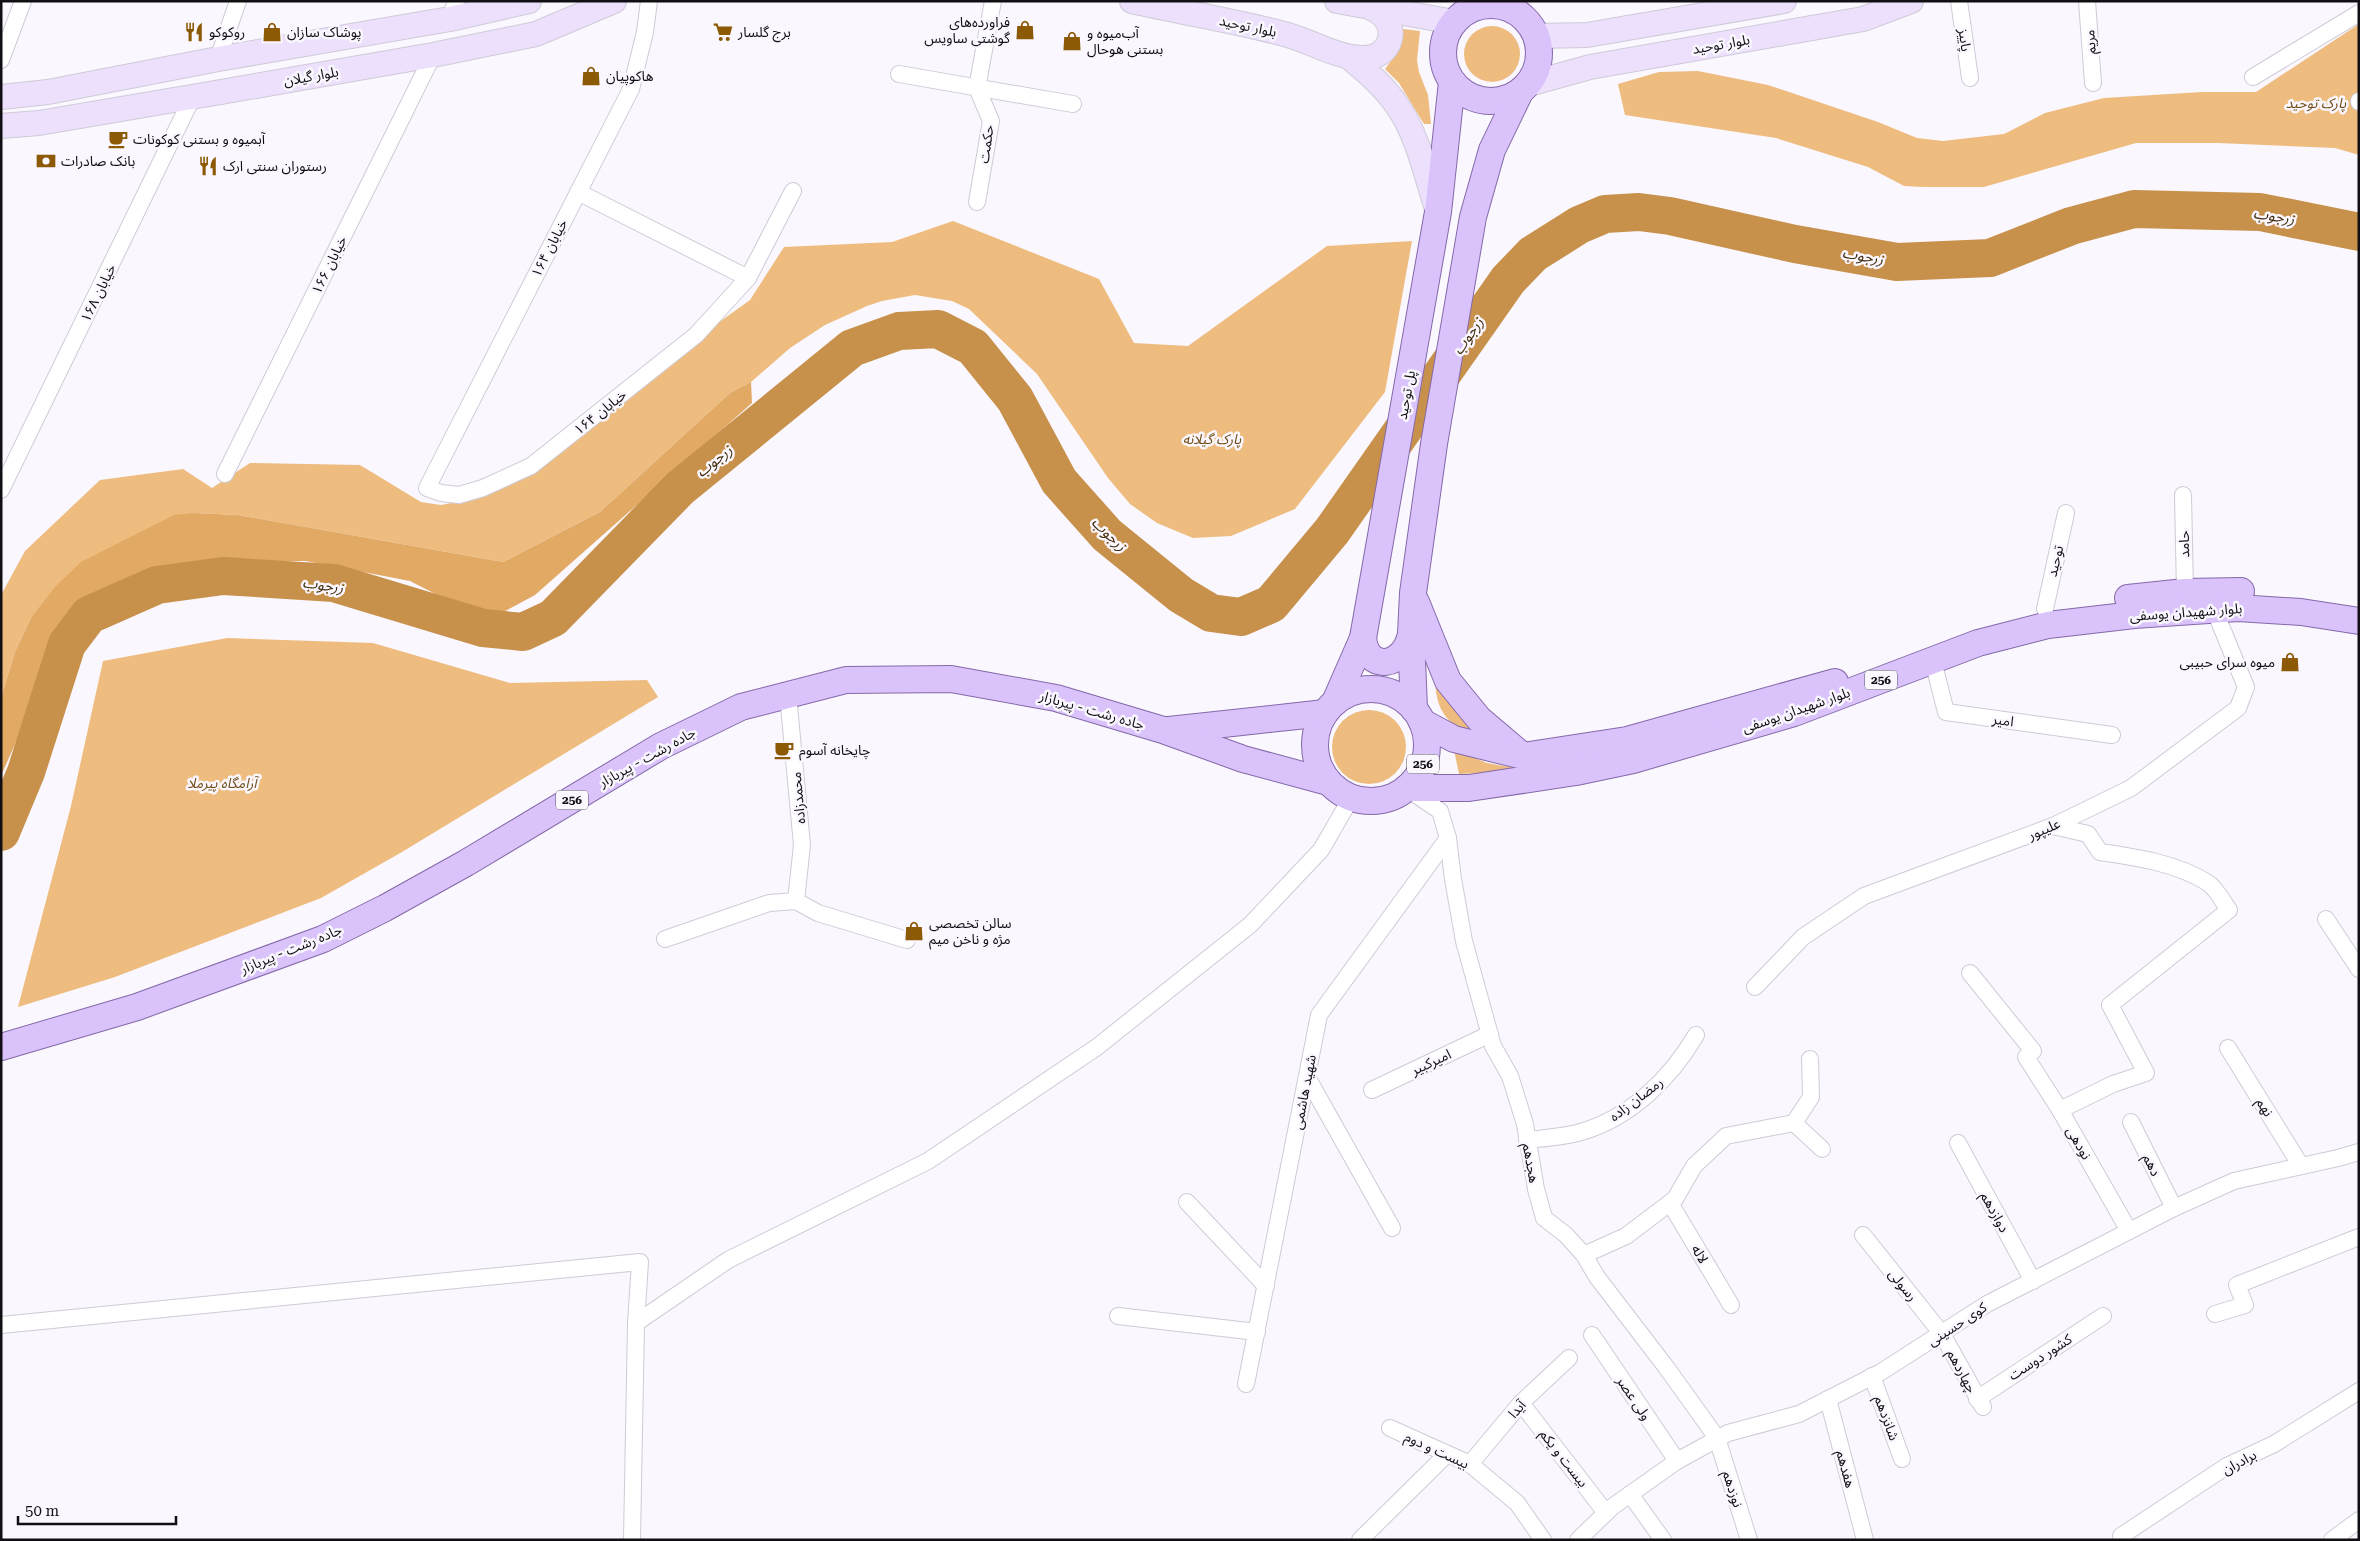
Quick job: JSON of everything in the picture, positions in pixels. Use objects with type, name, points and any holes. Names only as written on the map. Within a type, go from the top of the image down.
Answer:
[{"type":"main road","points":[[1,98],[48,92],[218,60],[453,10],[530,1]]},
{"type":"main road","name":"بلوار گیلان","points":[[1,126],[39,123],[433,55],[536,34],[614,1]]},
{"type":"main road","name":"بلوار توحید","points":[[1132,1],[1288,35],[1355,58]]},
{"type":"main road","points":[[1337,1],[1373,9],[1461,12],[1474,7],[1500,5],[1532,21],[1587,35]]},
{"type":"main road","points":[[1590,67],[1580,62],[1575,52],[1578,41],[1587,35],[1711,8],[1784,1]]},
{"type":"main road","name":"بلوار توحید","points":[[1524,88],[1590,67],[1863,19],[1911,1]]},
{"type":"main road","points":[[1355,58],[1376,56],[1383,52],[1390,39],[1389,24],[1380,12],[1373,9]]},
{"type":"main road","points":[[1461,12],[1447,33],[1443,52],[1446,70],[1452,82],[1460,91],[1471,98],[1484,101],[1496,102],[1509,99],[1524,88]]},
{"type":"main road","points":[[1418,716],[1410,634],[1412,593],[1434,444],[1473,217],[1492,150],[1540,61],[1532,21]]},
{"type":"main road","points":[[1355,58],[1399,108],[1416,144],[1438,212]]},
{"type":"main road","name":"پل توحید","points":[[1330,708],[1363,638],[1438,212],[1452,82]]},
{"type":"main road","name":"بلوار شهیدان یوسفی","points":[[1418,716],[1454,740],[1523,756],[1627,740],[1838,681],[1972,630],[2045,609],[2185,592],[2239,590],[2359,603]]},
{"type":"main road","points":[[1412,593],[1448,681],[1479,720],[1523,756]]},
{"type":"main road","name":"بلوار شهیدان یوسفی","points":[[1407,788],[1469,788],[1576,772],[1634,760],[1794,713],[1978,643],[2048,625],[2134,615],[2238,608],[2301,612],[2359,621]]},
{"type":"main road","points":[[1363,638],[1366,651],[1371,657],[1384,662],[1397,659],[1403,655],[1407,649],[1410,634]]},
{"type":"main road","name":"جاده رشت - پیربازار","points":[[1,1047],[138,1008],[323,939],[385,908],[466,863],[661,746],[741,707],[846,680],[951,679],[1056,698],[1162,730],[1243,759],[1328,782]]},
{"type":"main road","name":"256","points":[[1361,690],[1376,690],[1390,693],[1403,700],[1418,716],[1426,736],[1427,750],[1417,778],[1407,788],[1394,796],[1380,801],[1366,801],[1352,798],[1339,792],[1328,782],[1320,769],[1316,756],[1315,741],[1318,726],[1330,708],[1347,695],[1361,690]]},
{"type":"main road","points":[[1162,730],[1330,708]]},
{"type":"street","points":[[1,60],[22,1]]},
{"type":"street","points":[[218,60],[238,1]]},
{"type":"street","name":"۱۶۴ خیابان","points":[[427,488],[631,89],[645,32],[649,1]]},
{"type":"street","points":[[976,88],[993,1]]},
{"type":"street","name":"پاییز","points":[[1959,1],[1970,78]]},
{"type":"street","name":"مریم","points":[[2087,1],[2093,83]]},
{"type":"street","points":[[2254,77],[2359,13]]},
{"type":"street","name":"خیابان ۱۶۶","points":[[225,474],[433,55]]},
{"type":"street","points":[[898,74],[1073,104]]},
{"type":"street","name":"حکمت","points":[[976,88],[991,121],[978,202]]},
{"type":"street","name":"خیابان ۱۶۸","points":[[1,490],[192,96]]},
{"type":"street","name":"خیابان ۱۶۴","points":[[427,488],[441,493],[459,495],[484,488],[531,466],[696,335],[748,278],[793,191]]},
{"type":"street","points":[[578,192],[748,278]]},
{"type":"street","name":"حامد","points":[[2183,495],[2185,592]]},
{"type":"street","name":"توحید","points":[[2045,609],[2066,513]]},
{"type":"street","name":"علیپور","points":[[1755,987],[1803,937],[1864,896],[2052,826],[2130,788],[2238,708],[2246,687],[2214,609]]},
{"type":"street","name":"امیر","points":[[1933,660],[1946,712],[2112,735]]},
{"type":"street","name":"محمدزاده","points":[[788,695],[802,845],[796,901]]},
{"type":"street","name":"هجدهم","points":[[1407,788],[1440,810],[1448,838],[1464,941],[1493,1046],[1510,1076],[1525,1124],[1536,1189],[1544,1218],[1566,1236],[1584,1255],[1596,1277],[1666,1367],[1717,1438]]},
{"type":"street","points":[[636,1323],[728,1260],[928,1160],[1097,1048],[1250,926],[1321,850],[1352,798]]},
{"type":"street","points":[[2052,826],[2088,834],[2100,852],[2122,855],[2174,868],[2209,884],[2229,910],[2110,1005],[2146,1073],[2113,1084],[2060,1110]]},
{"type":"street","name":"شهید هاشمی","points":[[1246,1384],[1319,1015],[1448,838]]},
{"type":"street","points":[[665,939],[769,903],[796,901],[818,913],[907,940]]},
{"type":"street","points":[[2326,919],[2359,969]]},
{"type":"street","name":"نودهی","points":[[1970,973],[2033,1051],[2026,1057],[2060,1110],[2130,1231]]},
{"type":"street","name":"امیرکبیر","points":[[1372,1090],[1490,1034]]},
{"type":"street","name":"رمضان زاده","points":[[1527,1140],[1581,1132],[1618,1116],[1655,1088],[1681,1060],[1696,1035]]},
{"type":"street","name":"نهم","points":[[2228,1048],[2301,1166]]},
{"type":"street","points":[[1584,1255],[1626,1236],[1675,1199],[1694,1166],[1726,1136],[1794,1123],[1811,1097],[1810,1059]]},
{"type":"street","points":[[1307,1077],[1392,1228]]},
{"type":"street","name":"دهم","points":[[2131,1122],[2174,1208]]},
{"type":"street","points":[[1794,1123],[1822,1149]]},
{"type":"street","name":"دوازدهم","points":[[1958,1143],[2033,1281]]},
{"type":"street","name":"کوی حسینی","points":[[1578,1540],[1606,1513],[1630,1494],[1677,1461],[1717,1438],[1728,1432],[1799,1414],[1872,1376],[1942,1334],[1987,1304],[2174,1208],[2234,1181],[2359,1152]]},
{"type":"street","points":[[1187,1202],[1266,1286]]},
{"type":"street","name":"لاله","points":[[1670,1203],[1731,1305]]},
{"type":"street","name":"رسولی","points":[[1863,1235],[1942,1334]]},
{"type":"street","points":[[2215,1314],[2245,1305],[2237,1285],[2359,1237]]},
{"type":"street","points":[[1,1325],[640,1262],[636,1323],[632,1540]]},
{"type":"street","points":[[1118,1316],[1257,1332]]},
{"type":"street","name":"کشور دوست","points":[[1980,1403],[2103,1316]]},
{"type":"street","name":"ولی عصر","points":[[1592,1334],[1677,1461]]},
{"type":"street","name":"چهاردهم","points":[[1942,1334],[1980,1403]]},
{"type":"street","name":"آیدا","points":[[1470,1464],[1521,1403],[1569,1358]]},
{"type":"street","name":"شانزدهم","points":[[1872,1376],[1902,1459]]},
{"type":"street","name":"برادران","points":[[2121,1536],[2227,1466],[2274,1444],[2359,1390]]},
{"type":"street","name":"هفدهم","points":[[1828,1399],[1865,1540]]},
{"type":"street","name":"بیست و یکم","points":[[1521,1403],[1606,1513]]},
{"type":"street","name":"بیست و دوم","points":[[1390,1428],[1470,1464],[1517,1503],[1544,1540]]},
{"type":"street","name":"نوزدهم","points":[[1717,1438],[1749,1540]]},
{"type":"street","points":[[1360,1540],[1447,1454]]},
{"type":"street","points":[[1630,1494],[1663,1540]]},
{"type":"street","points":[[2332,1540],[2359,1520]]},
{"type":"green space","name":"پارک توحید","points":[[2359,24],[2359,155],[2335,148],[2218,143],[2136,143],[1984,187],[1904,186],[1868,167],[1776,138],[1625,115],[1618,84],[1659,72],[1698,71],[1768,85],[1878,122],[1917,138],[1943,141],[2004,134],[2045,113],[2104,98],[2202,92],[2256,92]]},
{"type":"green space","points":[[1492,26],[1503,28],[1512,34],[1518,43],[1520,54],[1518,65],[1512,74],[1503,80],[1492,82],[1481,80],[1472,74],[1466,65],[1464,54],[1466,43],[1472,34],[1481,28]]},
{"type":"green space","points":[[1403,29],[1420,31],[1417,60],[1419,72],[1428,95],[1431,124],[1424,124],[1399,83],[1385,69],[1399,50]]},
{"type":"green space","name":"پارک گیلانه","points":[[953,221],[1099,279],[1134,343],[1188,346],[1327,246],[1412,241],[1385,392],[1295,509],[1231,536],[1193,538],[1157,523],[1130,504],[1108,478],[1037,374],[969,309],[952,301],[915,295],[882,301],[825,325],[790,348],[751,382],[730,393],[600,512],[503,562],[238,515],[195,513],[31,618],[15,652],[1,698],[1,595],[25,551],[100,480],[183,469],[212,488],[250,463],[360,465],[421,502],[441,505],[473,499],[750,300],[784,247],[892,242]]},
{"type":"green space","name":"آرامگاه پیرملا","points":[[227,638],[373,643],[510,683],[647,680],[658,697],[402,852],[321,898],[115,977],[18,1007],[71,806],[103,661]]},
{"type":"green space","points":[[1435,678],[1491,740],[1467,731],[1450,721],[1443,713],[1439,704]]},
{"type":"green space","points":[[1369,710],[1383,713],[1395,721],[1403,733],[1406,747],[1403,761],[1395,773],[1383,781],[1369,784],[1355,781],[1343,773],[1335,761],[1332,747],[1335,733],[1343,721],[1355,713]]},
{"type":"green space","points":[[1454,750],[1487,763],[1531,771],[1459,774]]},
{"type":"shaded area","points":[[751,382],[752,403],[535,595],[498,615],[455,604],[410,581],[306,561],[220,561],[198,563],[155,573],[116,591],[98,602],[65,630],[1,776],[1,698],[15,652],[31,618],[55,587],[81,562],[174,515],[195,513],[238,515],[503,562],[600,512],[730,393]]},
{"type":"waterway","name":"زرجوب","points":[[1,832],[26,772],[67,644],[89,615],[157,585],[223,576],[334,583],[483,628],[523,632],[553,618],[680,488],[852,348],[899,331],[938,329],[973,347],[1015,399],[1059,481],[1107,535],[1181,595],[1211,613],[1241,617],[1271,604],[1332,531],[1508,280],[1533,254],[1579,225],[1605,214],[1639,212],[1670,216],[1795,244],[1897,262],[1990,258],[2071,226],[2134,209],[2260,212],[2359,232]]},
{"type":"place","name":"فراورده‌های گوشتی ساویس","points":[[1025,30]]},
{"type":"place","name":"روکوکو","points":[[194,32]]},
{"type":"place","name":"پوشاک سازان","points":[[272,32]]},
{"type":"place","name":"برج گلسار","points":[[723,32]]},
{"type":"place","name":"آب‌میوه و بستنی هوحال","points":[[1072,41]]},
{"type":"place","name":"هاکوپیان","points":[[591,76]]},
{"type":"place","name":"آبمیوه و بستنی کوکونات","points":[[118,139]]},
{"type":"place","name":"بانک صادرات","points":[[46,161]]},
{"type":"place","name":"رستوران سنتی ارک","points":[[208,166]]},
{"type":"place","name":"میوه سرای حبیبی","points":[[2290,662]]},
{"type":"place","name":"چایخانه آسوم","points":[[784,750]]},
{"type":"place","name":"سالن تخصصی مژه و ناخن میم","points":[[914,931]]}]
